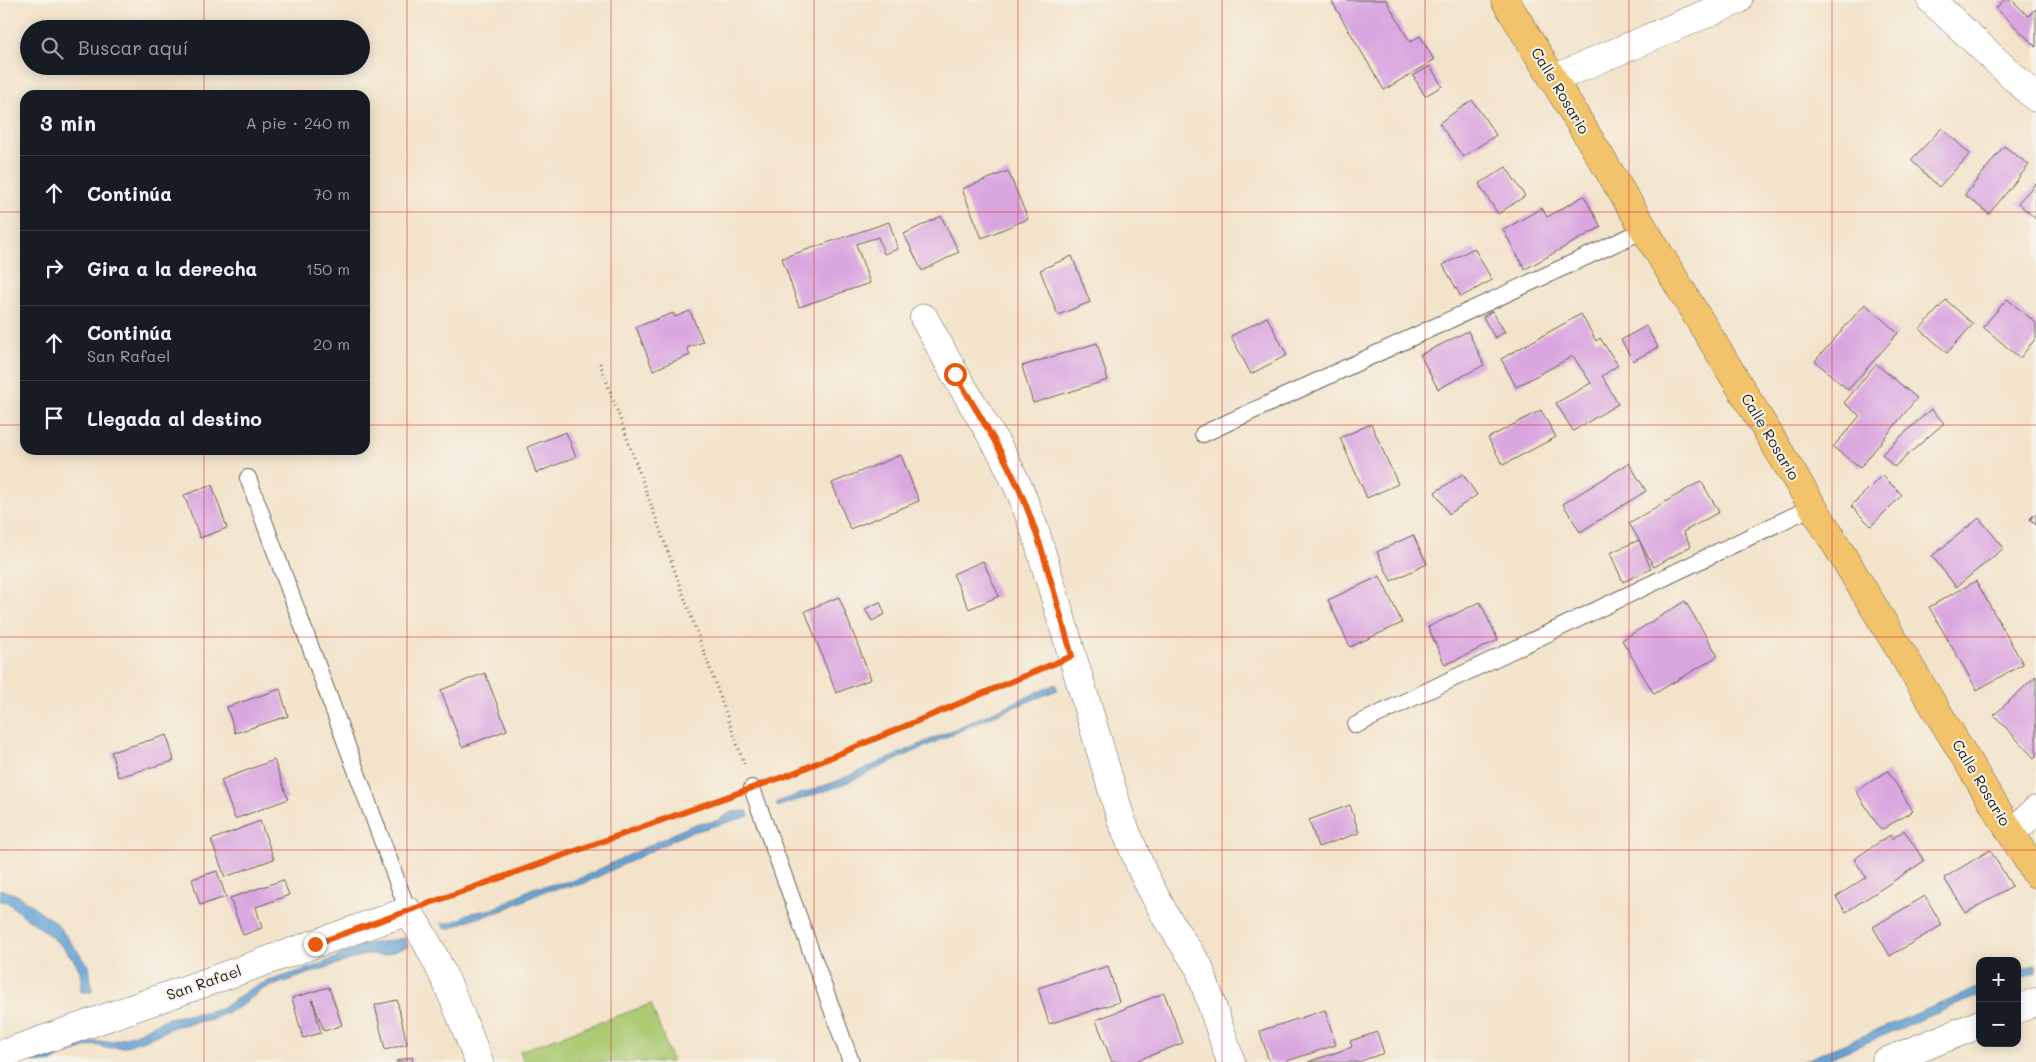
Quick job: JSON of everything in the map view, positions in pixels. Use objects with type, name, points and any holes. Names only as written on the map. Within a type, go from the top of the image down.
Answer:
[{"type":"main road","name":"Calle Rosario","points":[[1505,0],[2036,874]]},
{"type":"street","points":[[1553,79],[1738,0]]},
{"type":"street","points":[[1931,0],[2036,98]]},
{"type":"street","points":[[924,318],[1004,457],[1021,493],[1036,534],[1121,819],[1143,873],[1166,918],[1199,967],[1230,1062]]},
{"type":"street","points":[[2012,833],[2036,810]]},
{"type":"street","points":[[408,911],[429,943],[451,988],[479,1062]]},
{"type":"street","name":"San Rafael","points":[[0,1054],[408,911]]},
{"type":"street","points":[[2021,1008],[2036,1002]]},
{"type":"street","points":[[1885,1062],[1976,1026]]},
{"type":"lane","points":[[1203,434],[1644,230]]},
{"type":"lane","points":[[248,478],[408,911]]},
{"type":"lane","points":[[1356,724],[1812,507]]},
{"type":"lane","points":[[752,788],[851,1062]]},
{"type":"path","points":[[600,363],[752,788]]},
{"type":"path","points":[[408,911],[791,774],[1072,656]]},
{"type":"green space","points":[[651,1004],[672,1062],[524,1062],[520,1051]]},
{"type":"water","points":[[1056,684],[1057,690],[992,716],[837,787],[777,807],[777,802],[835,782]]},
{"type":"water","points":[[747,811],[749,816],[686,834],[583,884],[545,891],[501,911],[444,929],[442,923],[461,919],[467,914],[493,909],[533,888],[572,881],[585,876],[690,826],[716,821],[732,812]]},
{"type":"water","points":[[0,889],[19,896],[56,923],[89,966],[92,992],[81,992],[80,971],[66,950],[7,902],[0,901]]},
{"type":"water","points":[[405,938],[407,947],[381,956],[367,954],[263,989],[239,1007],[212,1019],[173,1027],[155,1036],[124,1047],[106,1048],[95,1045],[60,1056],[52,1062],[34,1062],[54,1048],[75,1040],[89,1042],[114,1041],[135,1034],[168,1018],[221,1009],[250,989],[266,982],[319,965],[363,945]]},
{"type":"water","points":[[2036,964],[2036,972],[2021,978],[2021,970]]},
{"type":"water","points":[[1976,989],[1976,997],[1820,1062],[1801,1062]]},
{"type":"building","points":[[1331,0],[1386,0],[1410,42],[1420,36],[1434,60],[1384,90]]},
{"type":"building","points":[[2004,0],[2012,0],[2028,16],[2036,9],[2036,47],[1996,8]]},
{"type":"building","points":[[1430,66],[1442,86],[1425,96],[1413,76]]},
{"type":"building","points":[[1472,100],[1496,135],[1463,157],[1439,123]]},
{"type":"building","points":[[1942,128],[1970,154],[1939,187],[1911,160]]},
{"type":"building","points":[[2004,146],[2029,165],[1989,214],[1965,195]]},
{"type":"building","points":[[1506,167],[1525,196],[1498,214],[1479,184]]},
{"type":"building","points":[[1008,171],[1028,219],[982,238],[962,189]]},
{"type":"building","points":[[2036,183],[2036,219],[2018,203]]},
{"type":"building","points":[[1584,196],[1601,227],[1525,269],[1503,230],[1542,208],[1547,217]]},
{"type":"building","points":[[941,216],[959,252],[922,271],[904,234]]},
{"type":"building","points":[[889,222],[898,249],[884,254],[878,237],[856,244],[870,283],[799,307],[782,258]]},
{"type":"building","points":[[1474,248],[1492,280],[1461,297],[1443,265]]},
{"type":"building","points":[[1072,256],[1090,302],[1058,315],[1040,270]]},
{"type":"building","points":[[2007,299],[2036,323],[2036,338],[2020,358],[1983,327]]},
{"type":"building","points":[[1946,300],[1973,324],[1947,353],[1920,329]]},
{"type":"building","points":[[1865,304],[1898,333],[1848,390],[1815,361]]},
{"type":"building","points":[[690,311],[703,342],[687,348],[690,355],[653,370],[636,327],[673,313],[675,317]]},
{"type":"building","points":[[1492,311],[1505,332],[1495,338],[1483,317]]},
{"type":"building","points":[[1581,314],[1596,341],[1600,338],[1618,365],[1602,376],[1618,404],[1573,431],[1556,403],[1591,383],[1573,356],[1516,387],[1501,359]]},
{"type":"building","points":[[1267,317],[1287,355],[1251,374],[1231,336]]},
{"type":"building","points":[[1646,326],[1658,347],[1633,361],[1621,340]]},
{"type":"building","points":[[1468,331],[1484,365],[1438,389],[1420,355]]},
{"type":"building","points":[[1097,343],[1108,380],[1033,403],[1022,366]]},
{"type":"building","points":[[1876,364],[1917,398],[1860,468],[1833,447],[1860,416],[1844,403]]},
{"type":"building","points":[[1931,409],[1944,423],[1894,467],[1882,454]]},
{"type":"building","points":[[1541,410],[1556,437],[1503,465],[1488,438]]},
{"type":"building","points":[[1371,424],[1398,484],[1367,498],[1340,438]]},
{"type":"building","points":[[566,432],[576,457],[536,473],[527,447]]},
{"type":"building","points":[[901,455],[919,501],[850,529],[832,483]]},
{"type":"building","points":[[1629,463],[1646,491],[1580,532],[1563,504]]},
{"type":"building","points":[[1463,474],[1477,495],[1449,514],[1435,492]]},
{"type":"building","points":[[1882,475],[1902,495],[1871,526],[1851,506]]},
{"type":"building","points":[[1701,481],[1719,512],[1683,532],[1691,546],[1654,567],[1629,523]]},
{"type":"building","points":[[212,485],[227,528],[200,538],[184,495]]},
{"type":"building","points":[[2036,513],[2036,525],[2030,519]]},
{"type":"building","points":[[1979,518],[2004,548],[1956,587],[1932,556]]},
{"type":"building","points":[[1413,535],[1427,564],[1391,581],[1377,552]]},
{"type":"building","points":[[1639,540],[1651,569],[1623,582],[1610,553]]},
{"type":"building","points":[[983,561],[999,596],[969,609],[953,574]]},
{"type":"building","points":[[1380,576],[1402,623],[1350,647],[1328,600]]},
{"type":"building","points":[[1976,581],[2023,664],[1977,690],[1929,607]]},
{"type":"building","points":[[839,597],[871,679],[836,693],[805,611]]},
{"type":"building","points":[[1685,601],[1718,656],[1654,694],[1622,640]]},
{"type":"building","points":[[880,602],[885,614],[872,621],[865,609]]},
{"type":"building","points":[[1480,602],[1498,640],[1445,665],[1428,627]]},
{"type":"building","points":[[485,673],[507,730],[462,747],[441,690]]},
{"type":"building","points":[[2036,676],[2036,756],[2034,758],[1994,715]]},
{"type":"building","points":[[280,689],[288,716],[235,733],[227,707]]},
{"type":"building","points":[[167,735],[174,761],[118,777],[111,752]]},
{"type":"building","points":[[274,760],[288,799],[235,819],[221,780]]},
{"type":"building","points":[[1888,771],[1913,811],[1881,830],[1856,791]]},
{"type":"building","points":[[1350,805],[1359,833],[1318,847],[1309,820]]},
{"type":"building","points":[[260,821],[274,859],[225,877],[211,840]]},
{"type":"building","points":[[1904,830],[1924,861],[1846,912],[1836,897],[1866,877],[1854,859],[1890,835],[1892,839]]},
{"type":"building","points":[[1990,850],[2012,886],[1966,913],[1944,878]]},
{"type":"building","points":[[217,871],[226,897],[200,905],[192,879]]},
{"type":"building","points":[[283,880],[289,895],[256,907],[262,928],[243,935],[230,898]]},
{"type":"building","points":[[1925,896],[1942,925],[1890,956],[1873,927]]},
{"type":"building","points":[[1108,966],[1119,1002],[1049,1024],[1038,988]]},
{"type":"building","points":[[329,987],[342,1025],[324,1031],[312,998],[321,1033],[303,1038],[292,998]]},
{"type":"building","points":[[1164,993],[1183,1043],[1133,1062],[1112,1062],[1096,1020]]},
{"type":"building","points":[[397,1000],[407,1044],[385,1050],[375,1005]]},
{"type":"building","points":[[1325,1010],[1336,1045],[1284,1062],[1269,1062],[1260,1031]]},
{"type":"building","points":[[1377,1032],[1384,1053],[1358,1062],[1308,1062],[1352,1047],[1350,1041]]},
{"type":"building","points":[[412,1057],[413,1062],[396,1062],[396,1061]]},
{"type":"route","points":[[315,944],[791,774],[1072,656],[1036,534],[1021,493],[1004,457],[955,374]]}]
